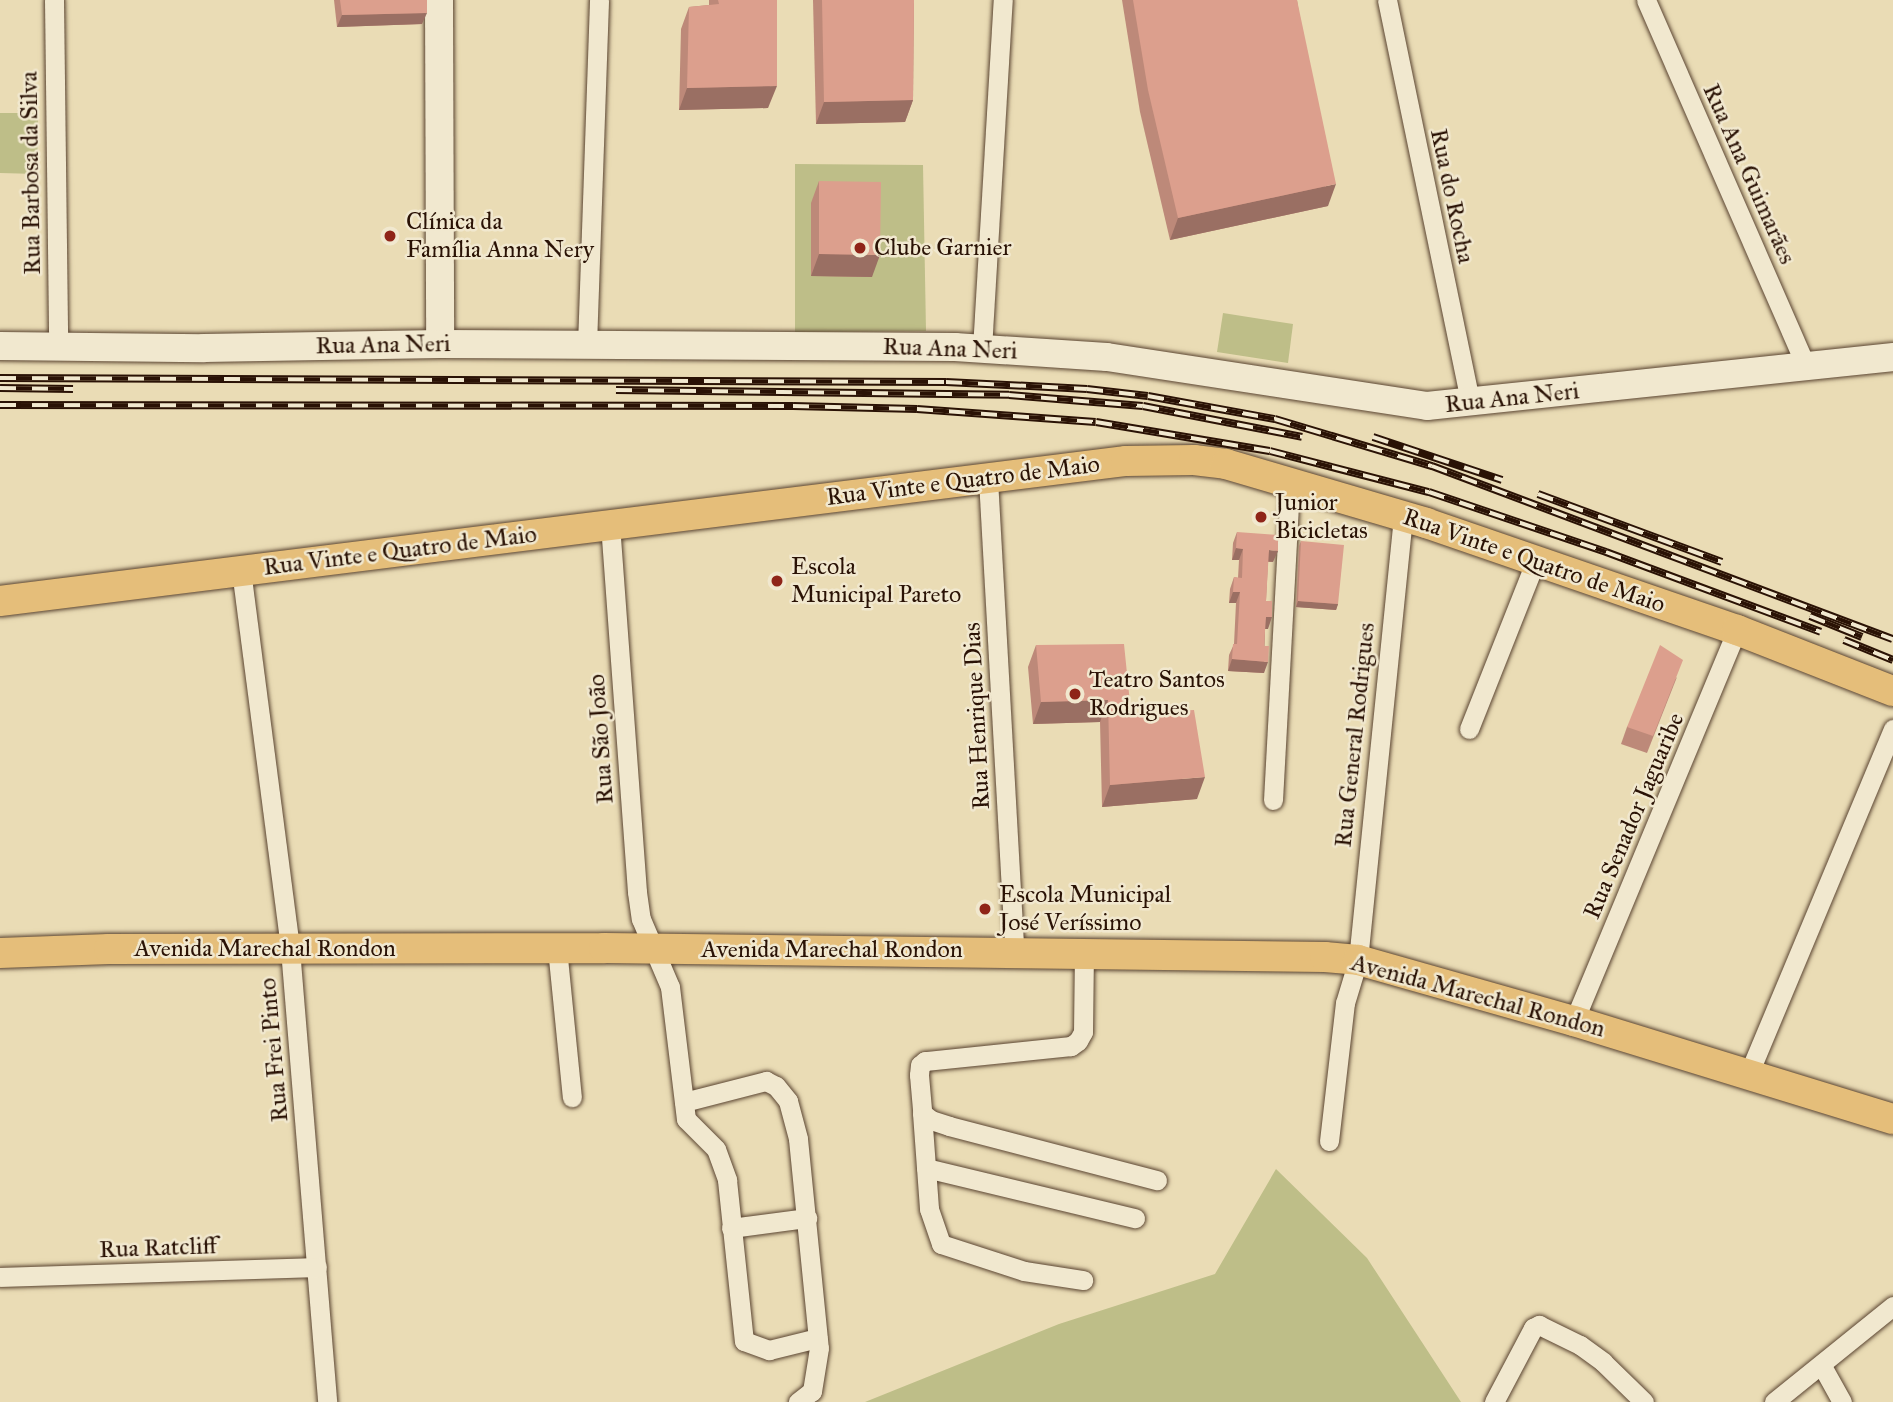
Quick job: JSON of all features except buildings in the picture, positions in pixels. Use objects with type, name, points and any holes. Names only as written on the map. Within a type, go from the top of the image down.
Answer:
[{"type":"main road","points":[[439,0],[440,344]]},
{"type":"main road","name":"Rua Ana Neri","points":[[0,346],[440,344],[982,349],[1107,357],[1408,405],[1470,402],[1893,357]]},
{"type":"main road","name":"Rua Vinte e Quatro de Maio","points":[[0,601],[610,524],[1160,459],[1226,464],[1403,516],[1737,630],[1893,691]]},
{"type":"main road","name":"Avenida Marechal Rondon","points":[[0,953],[652,948],[1084,951],[1282,955],[1358,960],[1749,1073],[1893,1119]]},
{"type":"street","name":"Rua Barbosa da Silva","points":[[54,0],[58,346]]},
{"type":"street","points":[[587,345],[599,0]]},
{"type":"street","points":[[982,349],[1003,0]]},
{"type":"street","name":"Rua do Rocha","points":[[1387,0],[1470,402]]},
{"type":"street","name":"Rua Ana Guimarães","points":[[1646,0],[1807,367]]},
{"type":"street","name":"Rua Henrique Dias","points":[[988,479],[1014,951]]},
{"type":"street","points":[[1273,800],[1290,483]]},
{"type":"street","name":"Rua General Rodrigues","points":[[1329,1141],[1345,1003],[1358,960],[1403,516]]},
{"type":"street","name":"Rua São João","points":[[610,524],[637,892],[641,919],[670,987],[686,1119],[716,1149],[727,1180],[744,1341],[769,1350],[818,1338]]},
{"type":"street","points":[[1469,729],[1536,561]]},
{"type":"street","name":"Rua Frei Pinto","points":[[242,570],[290,949],[327,1402]]},
{"type":"street","name":"Rua Senador Jaguaribe","points":[[1574,1021],[1737,630]]},
{"type":"street","points":[[1749,1073],[1893,729]]},
{"type":"street","points":[[557,948],[572,1097]]},
{"type":"street","points":[[1083,1280],[1024,1271],[941,1244],[929,1209],[919,1074],[920,1065],[925,1060],[1071,1046],[1078,1041],[1083,1032],[1084,951]]},
{"type":"street","points":[[684,1102],[766,1081],[776,1086],[788,1101],[798,1139],[818,1338],[812,1391],[797,1402]]},
{"type":"street","points":[[922,1113],[931,1120],[949,1126],[1157,1180]]},
{"type":"street","points":[[926,1168],[1135,1219]]},
{"type":"street","points":[[731,1228],[807,1218]]},
{"type":"street","name":"Rua Ratcliff","points":[[0,1277],[317,1267]]},
{"type":"street","points":[[1774,1402],[1822,1366],[1893,1306]]},
{"type":"street","points":[[1494,1402],[1533,1328],[1539,1325],[1580,1345],[1603,1362],[1644,1402]]},
{"type":"street","points":[[1822,1366],[1842,1402]]},
{"type":"green space","points":[[0,113],[38,113],[37,174],[0,173]]},
{"type":"green space","name":"Clube Garnier","points":[[795,164],[923,165],[926,331],[795,332]]},
{"type":"green space","points":[[1223,313],[1293,324],[1288,363],[1217,352]]},
{"type":"green space","points":[[1276,1169],[1367,1258],[1461,1402],[865,1402],[1059,1324],[1215,1274]]},
{"type":"railway","points":[[0,378],[946,382],[1087,389],[1148,396],[1275,419],[1432,466],[1893,639]]},
{"type":"railway","points":[[0,388],[73,389]]},
{"type":"railway","points":[[616,390],[1009,395],[1143,406],[1302,437]]},
{"type":"railway","points":[[0,405],[793,406],[917,409],[1096,422],[1270,451],[1429,492],[1606,552],[1821,632]]},
{"type":"railway","points":[[1373,437],[1502,480]]},
{"type":"railway","points":[[1538,494],[1722,562]]},
{"type":"railway","points":[[1810,616],[1862,637]]},
{"type":"railway","points":[[1844,640],[1893,660]]},
{"type":"place","name":"Clínica da Família Anna Nery","points":[[390,236]]},
{"type":"place","name":"Clube Garnier","points":[[860,248]]},
{"type":"place","name":"Junior Bicicletas","points":[[1261,517]]},
{"type":"place","name":"Escola Municipal Pareto","points":[[777,581]]},
{"type":"place","name":"Teatro Santos Rodrigues","points":[[1075,694]]},
{"type":"place","name":"Escola Municipal José Veríssimo","points":[[985,909]]}]
